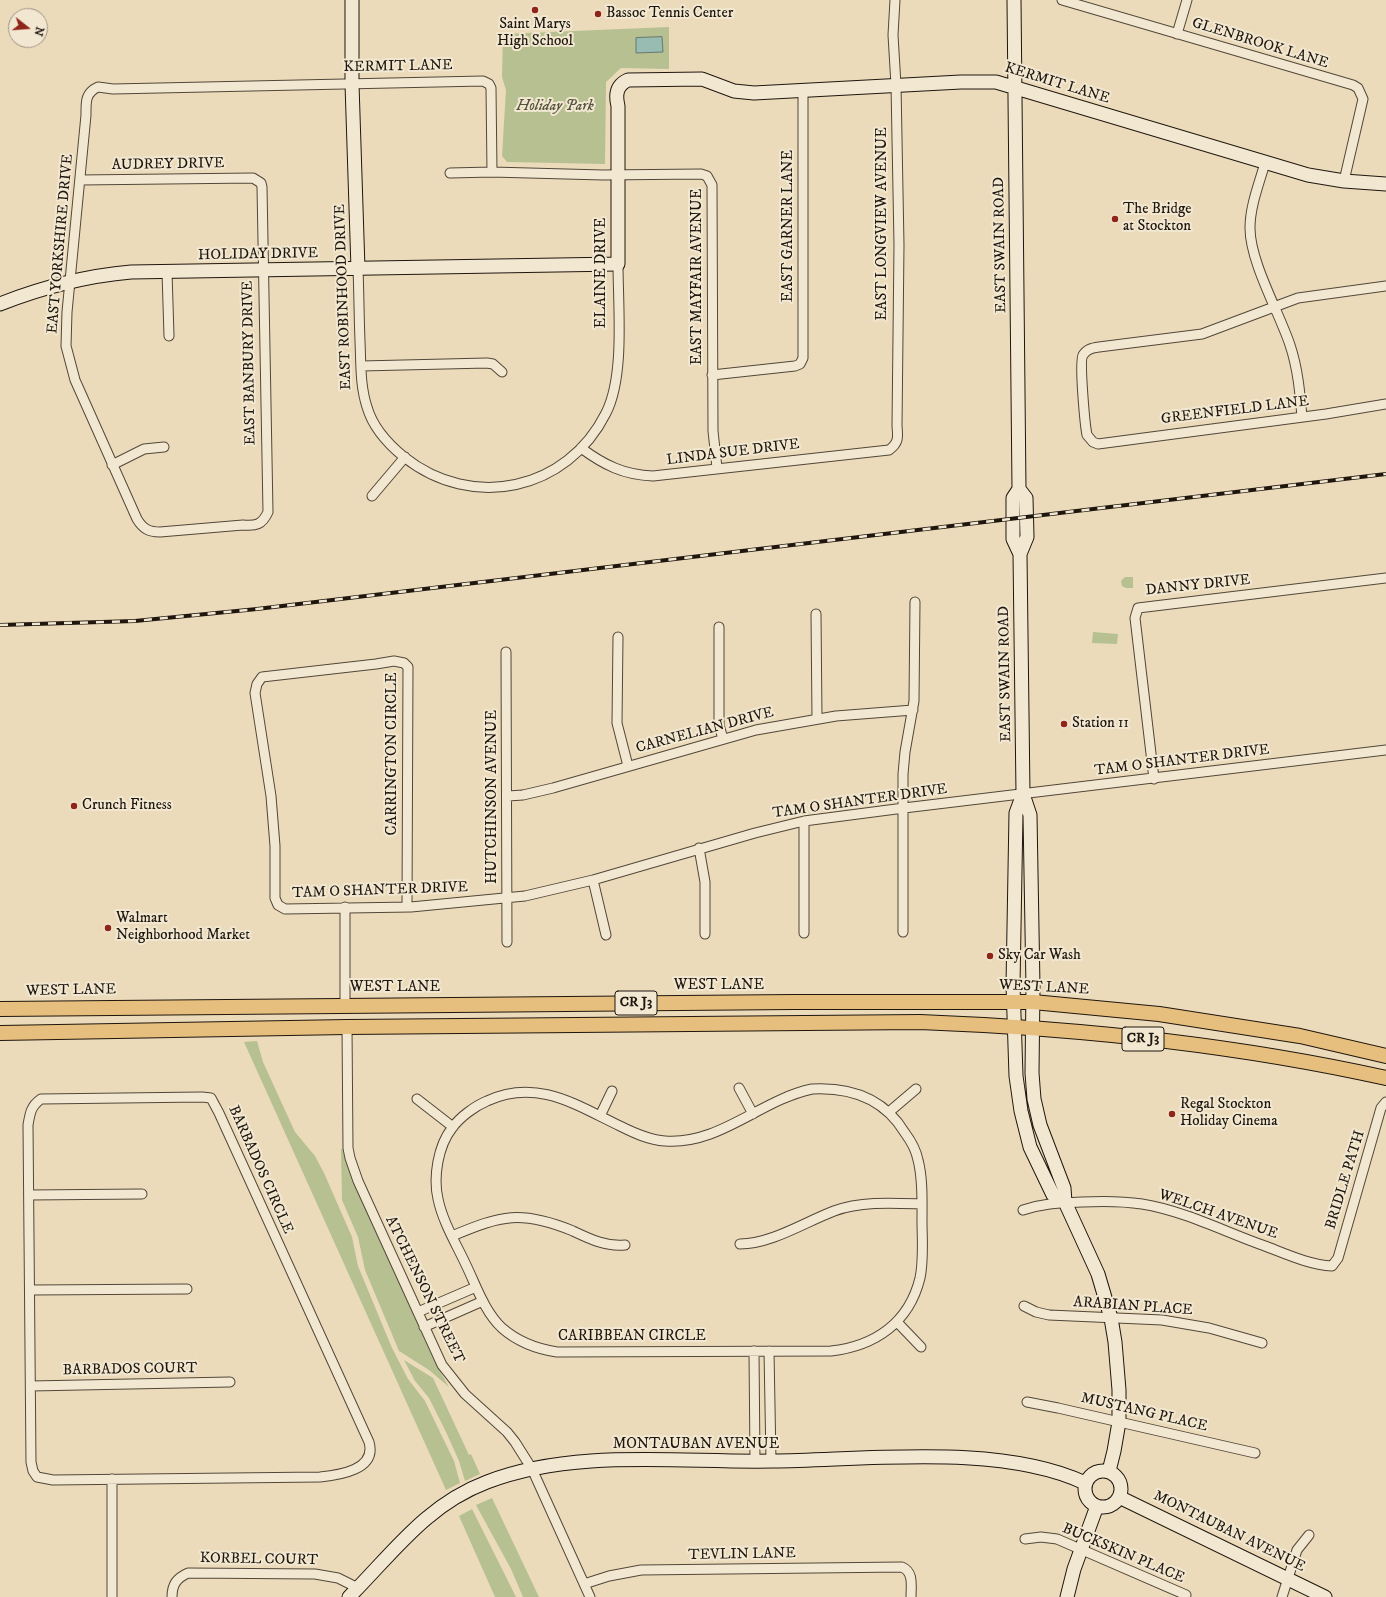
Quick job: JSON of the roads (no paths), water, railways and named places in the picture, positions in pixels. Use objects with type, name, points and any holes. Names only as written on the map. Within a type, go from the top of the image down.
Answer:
[{"type":"main road","name":"WEST LANE","points":[[0,1009],[793,1002],[1033,1002],[1159,1014],[1300,1036],[1386,1056]]},
{"type":"main road","name":"CR J3","points":[[0,1033],[347,1027],[920,1022],[1015,1026],[1231,1050],[1343,1069],[1386,1078]]},
{"type":"street","name":"EAST ROBINHOOD DRIVE","points":[[352,0],[352,84],[361,366],[362,384],[367,408],[372,419],[382,436],[392,447],[418,468],[449,482],[472,487],[500,488],[525,483],[548,474],[568,460],[581,448]]},
{"type":"street","name":"EAST LONGVIEW AVENUE","points":[[895,0],[893,35],[896,85],[899,244],[898,439],[895,446]]},
{"type":"street","name":"EAST SWAIN ROAD","points":[[1014,0],[1019,489],[1026,498],[1027,538],[1020,554],[1023,794],[1030,815],[1033,1002],[1032,1073],[1034,1099],[1040,1125],[1064,1188],[1064,1202],[1098,1274],[1111,1318],[1118,1366],[1119,1422],[1109,1471]]},
{"type":"street","name":"GLENBROOK LANE","points":[[1062,0],[1353,85],[1358,88],[1363,99],[1344,181]]},
{"type":"street","points":[[1177,34],[1187,0]]},
{"type":"street","name":"KERMIT LANE","points":[[619,87],[628,80],[641,81],[694,78],[702,79],[725,88],[744,93],[961,82],[996,82],[1308,175],[1344,181],[1386,184]]},
{"type":"street","name":"KERMIT LANE","points":[[92,90],[98,87],[352,84],[480,80],[489,84],[492,118],[492,172]]},
{"type":"street","name":"ELAINE DRIVE","points":[[581,448],[600,424],[615,389],[618,364],[618,106],[616,99],[619,87]]},
{"type":"street","name":"EAST YORKSHIRE DRIVE","points":[[92,90],[86,97],[66,333],[68,359],[75,380],[139,523],[148,531],[160,532],[243,525],[255,526],[263,522]]},
{"type":"street","name":"EAST GARNER LANE","points":[[712,375],[795,366],[802,362],[803,90]]},
{"type":"street","points":[[1265,163],[1252,209],[1251,238],[1256,257],[1296,365],[1302,417]]},
{"type":"street","points":[[450,173],[492,172],[618,175]]},
{"type":"street","name":"EAST MAYFAIR AVENUE","points":[[618,175],[701,174],[710,180],[712,185],[712,375],[713,431],[717,468]]},
{"type":"street","name":"AUDREY DRIVE","points":[[80,180],[253,178],[257,180]]},
{"type":"street","name":"EAST BANBURY DRIVE","points":[[257,180],[262,187],[262,271],[268,512],[263,522]]},
{"type":"street","name":"HOLIDAY DRIVE","points":[[0,304],[44,287],[109,274],[618,264]]},
{"type":"street","points":[[167,272],[169,336]]},
{"type":"street","points":[[1275,306],[1298,298],[1318,294],[1386,286]]},
{"type":"street","name":"GREENFIELD LANE","points":[[1275,306],[1202,334],[1099,346],[1087,350],[1082,357],[1081,369],[1086,430],[1089,439],[1093,442],[1104,444],[1132,438],[1302,417],[1386,404]]},
{"type":"street","points":[[361,366],[487,363],[493,364],[502,372]]},
{"type":"street","name":"LINDA SUE DRIVE","points":[[581,448],[606,466],[633,474],[653,476],[889,450],[895,446]]},
{"type":"street","points":[[112,465],[144,449],[164,447]]},
{"type":"street","points":[[372,496],[405,457]]},
{"type":"street","name":"DANNY DRIVE","points":[[1154,779],[1135,618],[1138,608],[1386,578]]},
{"type":"street","points":[[903,932],[905,752],[913,710],[915,602]]},
{"type":"street","points":[[816,614],[817,719]]},
{"type":"street","points":[[719,627],[720,725],[723,739]]},
{"type":"street","points":[[618,637],[617,723],[628,766]]},
{"type":"street","name":"HUTCHINSON AVENUE","points":[[506,652],[508,796],[506,898],[507,942]]},
{"type":"street","name":"CARRINGTON CIRCLE","points":[[276,902],[275,846],[271,796],[255,693],[256,684],[266,676],[400,661],[404,663],[408,670],[407,907]]},
{"type":"street","name":"CARNELIAN DRIVE","points":[[508,796],[523,795],[553,788],[756,730],[817,719],[913,710]]},
{"type":"street","name":"TAM O SHANTER DRIVE","points":[[276,902],[281,908],[285,909],[407,907],[506,898],[565,888],[699,848],[804,821],[1386,750]]},
{"type":"street","name":"EAST SWAIN ROAD","points":[[1023,794],[1016,813],[1013,1002],[1016,1076],[1021,1112],[1030,1147],[1053,1195],[1064,1202]]},
{"type":"street","points":[[804,821],[804,933]]},
{"type":"street","points":[[699,848],[705,882],[704,934]]},
{"type":"street","points":[[593,880],[606,935]]},
{"type":"street","points":[[344,907],[345,1006]]},
{"type":"street","name":"ATCHENSON STREET","points":[[347,1027],[350,1158],[358,1181],[442,1365],[455,1383],[507,1432],[532,1469],[590,1597]]},
{"type":"street","points":[[739,1088],[753,1114]]},
{"type":"street","name":"CARIBBEAN CIRCLE","points":[[827,1088],[857,1094],[889,1112],[897,1119],[916,1153],[920,1174],[922,1204],[922,1261],[920,1278],[910,1304],[898,1322],[871,1340],[845,1349],[567,1353],[544,1350],[521,1341],[502,1328],[487,1310],[452,1236],[438,1198],[436,1181],[438,1164],[442,1150],[453,1127],[485,1102],[496,1097],[520,1092],[537,1092],[560,1097],[645,1137],[663,1141],[678,1142],[708,1136],[786,1097],[802,1092],[827,1088]]},
{"type":"street","points":[[889,1112],[916,1089]]},
{"type":"street","points":[[600,1116],[612,1091]]},
{"type":"street","name":"BARBADOS CIRCLE","points":[[211,1098],[371,1449],[369,1457],[364,1464],[349,1472],[332,1476],[54,1480],[38,1477],[33,1471],[31,1462],[31,1290],[29,1195],[30,1112],[35,1103],[41,1099],[211,1098]]},
{"type":"street","points":[[417,1099],[453,1127]]},
{"type":"street","name":"BRIDLE PATH","points":[[1332,1266],[1338,1258],[1380,1112],[1386,1102]]},
{"type":"street","points":[[29,1195],[142,1194]]},
{"type":"street","name":"WELCH AVENUE","points":[[1023,1210],[1044,1204],[1064,1202],[1124,1202],[1161,1208],[1185,1215],[1297,1257],[1332,1266]]},
{"type":"street","points":[[740,1244],[757,1243],[835,1211],[849,1207],[873,1204],[922,1204]]},
{"type":"street","points":[[452,1236],[494,1220],[509,1217],[524,1217],[556,1224],[600,1243],[625,1245]]},
{"type":"street","points":[[418,1312],[476,1287]]},
{"type":"street","points":[[31,1290],[187,1289]]},
{"type":"street","points":[[424,1327],[483,1301]]},
{"type":"street","name":"ARABIAN PLACE","points":[[1024,1306],[1036,1312],[1049,1315],[1149,1319],[1185,1323],[1227,1332],[1262,1343]]},
{"type":"street","points":[[898,1322],[921,1347]]},
{"type":"street","points":[[754,1351],[755,1461]]},
{"type":"street","points":[[769,1351],[771,1461]]},
{"type":"street","name":"BARBADOS COURT","points":[[31,1386],[230,1382]]},
{"type":"street","name":"MUSTANG PLACE","points":[[1027,1402],[1255,1453]]},
{"type":"street","name":"MONTAUBAN AVENUE","points":[[354,1592],[407,1535],[447,1504],[485,1483],[505,1475],[532,1469],[596,1461],[771,1461],[916,1458],[970,1459],[1035,1466],[1085,1483]]},
{"type":"street","points":[[1103,1470],[1109,1471],[1118,1479],[1121,1491],[1119,1497],[1110,1506],[1097,1506],[1092,1504],[1085,1494],[1085,1483],[1092,1474],[1103,1470]]},
{"type":"street","points":[[112,1479],[112,1597]]},
{"type":"street","name":"MONTAUBAN AVENUE","points":[[1119,1497],[1325,1597]]},
{"type":"street","points":[[1067,1597],[1081,1549],[1097,1506]]},
{"type":"street","points":[[1282,1597],[1297,1550],[1309,1535]]},
{"type":"street","name":"BUCKSKIN PLACE","points":[[1025,1539],[1041,1537],[1057,1539],[1186,1596]]},
{"type":"street","name":"TEVLIN LANE","points":[[584,1584],[609,1576],[641,1570],[902,1567],[909,1571],[911,1576],[911,1597]]},
{"type":"street","name":"KORBEL COURT","points":[[172,1597],[174,1583],[179,1577],[188,1573],[315,1574],[338,1578],[354,1592]]},
{"type":"water","points":[[662,37],[663,52],[636,53],[636,38]]},
{"type":"railway","points":[[0,625],[135,621],[257,609],[1386,474]]},
{"type":"place","name":"Saint Marys High School","points":[[535,10]]},
{"type":"place","name":"Bassoc Tennis Center","points":[[598,14]]},
{"type":"place","name":"The Bridge at Stockton","points":[[1115,219]]},
{"type":"place","name":"Station 11","points":[[1064,724]]},
{"type":"place","name":"Crunch Fitness","points":[[74,806]]},
{"type":"place","name":"Walmart Neighborhood Market","points":[[108,928]]},
{"type":"place","name":"Sky Car Wash","points":[[990,956]]},
{"type":"place","name":"Regal Stockton Holiday Cinema","points":[[1172,1114]]},
{"type":"park label","name":"Holiday Park","points":[[555,107]]}]
